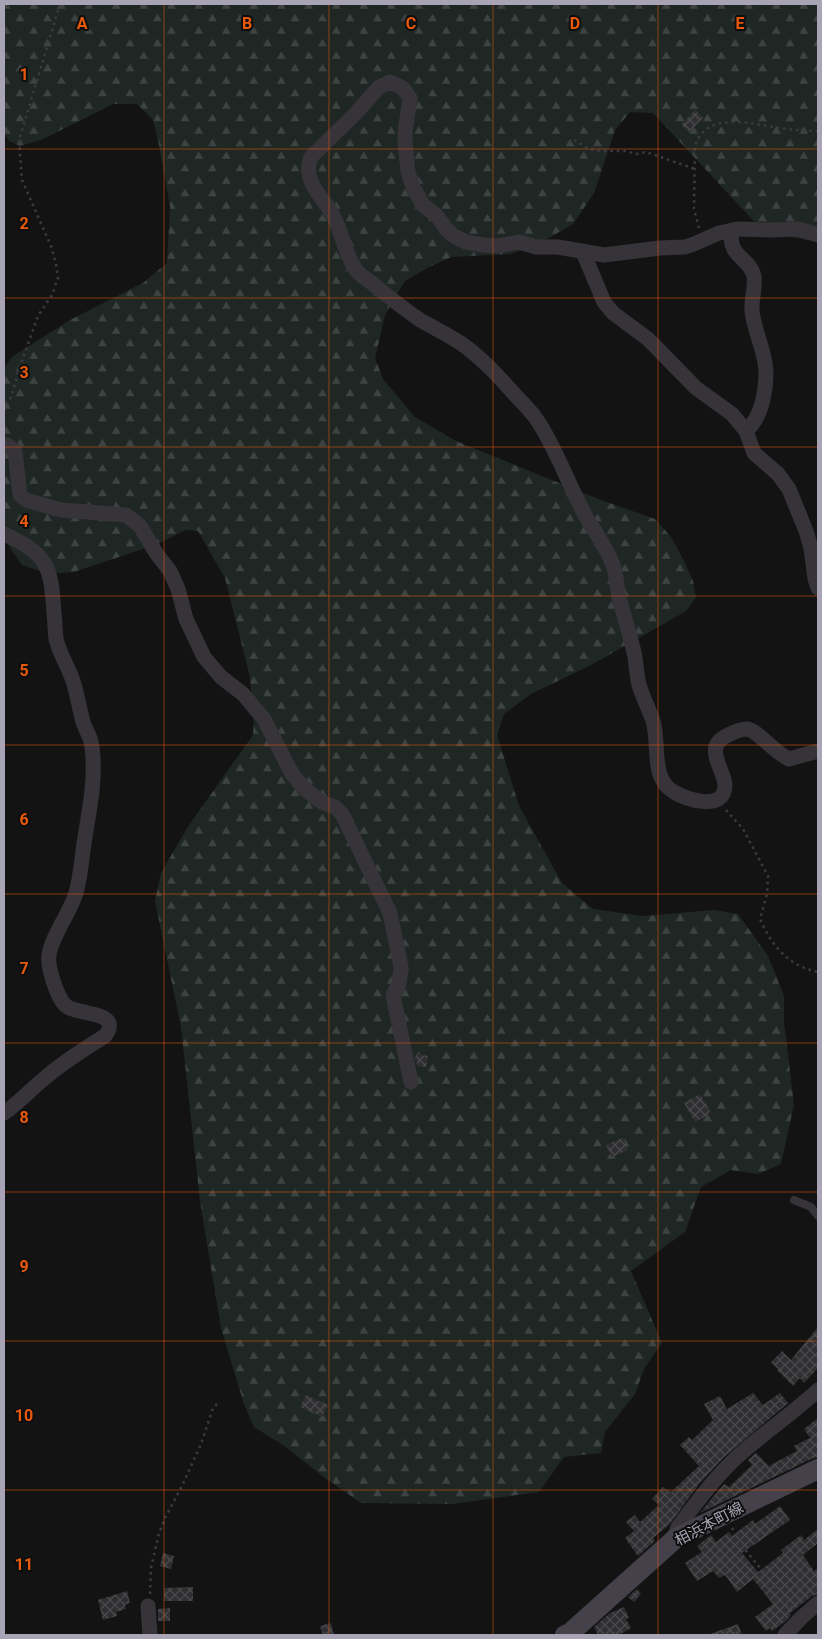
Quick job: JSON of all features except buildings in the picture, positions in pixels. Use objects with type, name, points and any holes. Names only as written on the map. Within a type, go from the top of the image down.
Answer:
[{"type":"main road","name":"相浜本町線","points":[[565,1635],[676,1538],[818,1469]]},
{"type":"street","points":[[818,235],[798,229],[732,230],[685,246],[604,255],[558,247],[536,247],[520,242],[497,246],[484,246],[466,242],[447,230],[437,216],[423,205],[413,187],[408,172],[405,142],[410,98],[406,91],[397,84],[390,82],[379,86],[355,114],[311,157],[308,166],[308,175],[312,184],[333,215],[352,264],[358,273],[409,312],[459,342],[483,360],[540,423],[614,569],[620,602],[634,654],[638,682],[653,723],[659,769],[664,783],[674,793],[683,796],[706,802],[718,800],[724,791],[725,784],[718,765],[716,747],[722,738],[746,729],[752,731],[774,751],[789,759],[818,751]]},
{"type":"street","points":[[732,230],[730,237],[734,250],[751,269],[754,276],[751,304],[752,314],[766,376],[761,410],[758,418],[746,431]]},
{"type":"street","points":[[584,252],[604,302],[614,313],[648,339],[696,388],[732,414],[746,431],[754,454],[778,474],[789,489],[811,548],[818,588]]},
{"type":"street","points":[[4,444],[15,451],[20,496],[26,500],[60,510],[126,515],[140,526],[156,553],[170,571],[178,589],[186,618],[204,657],[221,677],[243,694],[264,719],[292,774],[306,790],[342,814],[390,913],[401,967],[399,984],[393,995],[411,1082]]},
{"type":"street","points":[[4,534],[38,554],[51,577],[56,639],[72,680],[92,747],[94,778],[80,871],[74,897],[50,951],[48,964],[58,994],[65,1005],[102,1016],[110,1024],[109,1031],[105,1036],[66,1061],[44,1078],[20,1102],[4,1113]]},
{"type":"street","points":[[676,1538],[678,1527],[716,1478],[739,1456],[818,1390]]},
{"type":"street","points":[[784,1635],[818,1603]]},
{"type":"street","points":[[148,1606],[150,1635]]},
{"type":"lane","points":[[794,1200],[811,1207],[818,1216]]},
{"type":"path","points":[[4,411],[12,395],[38,316],[52,295],[58,278],[51,246],[22,180],[19,140],[60,4]]},
{"type":"path","points":[[706,239],[701,232],[694,209],[695,146],[698,137],[704,129],[717,123],[756,123],[780,128],[818,131]]},
{"type":"path","points":[[574,140],[589,149],[626,151],[636,154],[646,152],[695,169]]},
{"type":"path","points":[[718,800],[744,829],[768,876],[767,894],[760,919],[772,943],[789,960],[818,972]]},
{"type":"path","points":[[148,1606],[150,1602],[151,1568],[159,1533],[201,1444],[213,1408],[218,1403]]},
{"type":"path","points":[[727,1514],[734,1533],[747,1552],[801,1618]]},
{"type":"green space","points":[[4,4],[818,4],[818,236],[807,240],[763,231],[653,113],[630,112],[615,130],[594,193],[573,224],[537,245],[510,254],[452,257],[429,267],[405,281],[385,315],[375,358],[383,379],[415,417],[456,441],[601,500],[655,519],[671,537],[693,581],[696,597],[686,611],[593,664],[531,694],[504,714],[497,735],[519,806],[562,883],[593,909],[643,916],[714,910],[738,914],[768,956],[784,996],[784,1022],[794,1105],[781,1164],[758,1174],[731,1170],[701,1187],[685,1232],[631,1271],[662,1343],[644,1369],[635,1394],[605,1432],[601,1453],[564,1457],[539,1492],[452,1504],[361,1503],[283,1445],[254,1427],[244,1404],[221,1328],[200,1201],[181,1027],[155,901],[161,873],[187,828],[253,735],[254,712],[249,673],[225,578],[198,531],[186,530],[155,545],[74,572],[49,574],[22,565],[4,539],[4,368],[12,357],[70,320],[143,283],[167,263],[170,207],[153,120],[137,104],[113,104],[41,140],[20,146],[9,141],[4,133]]}]
